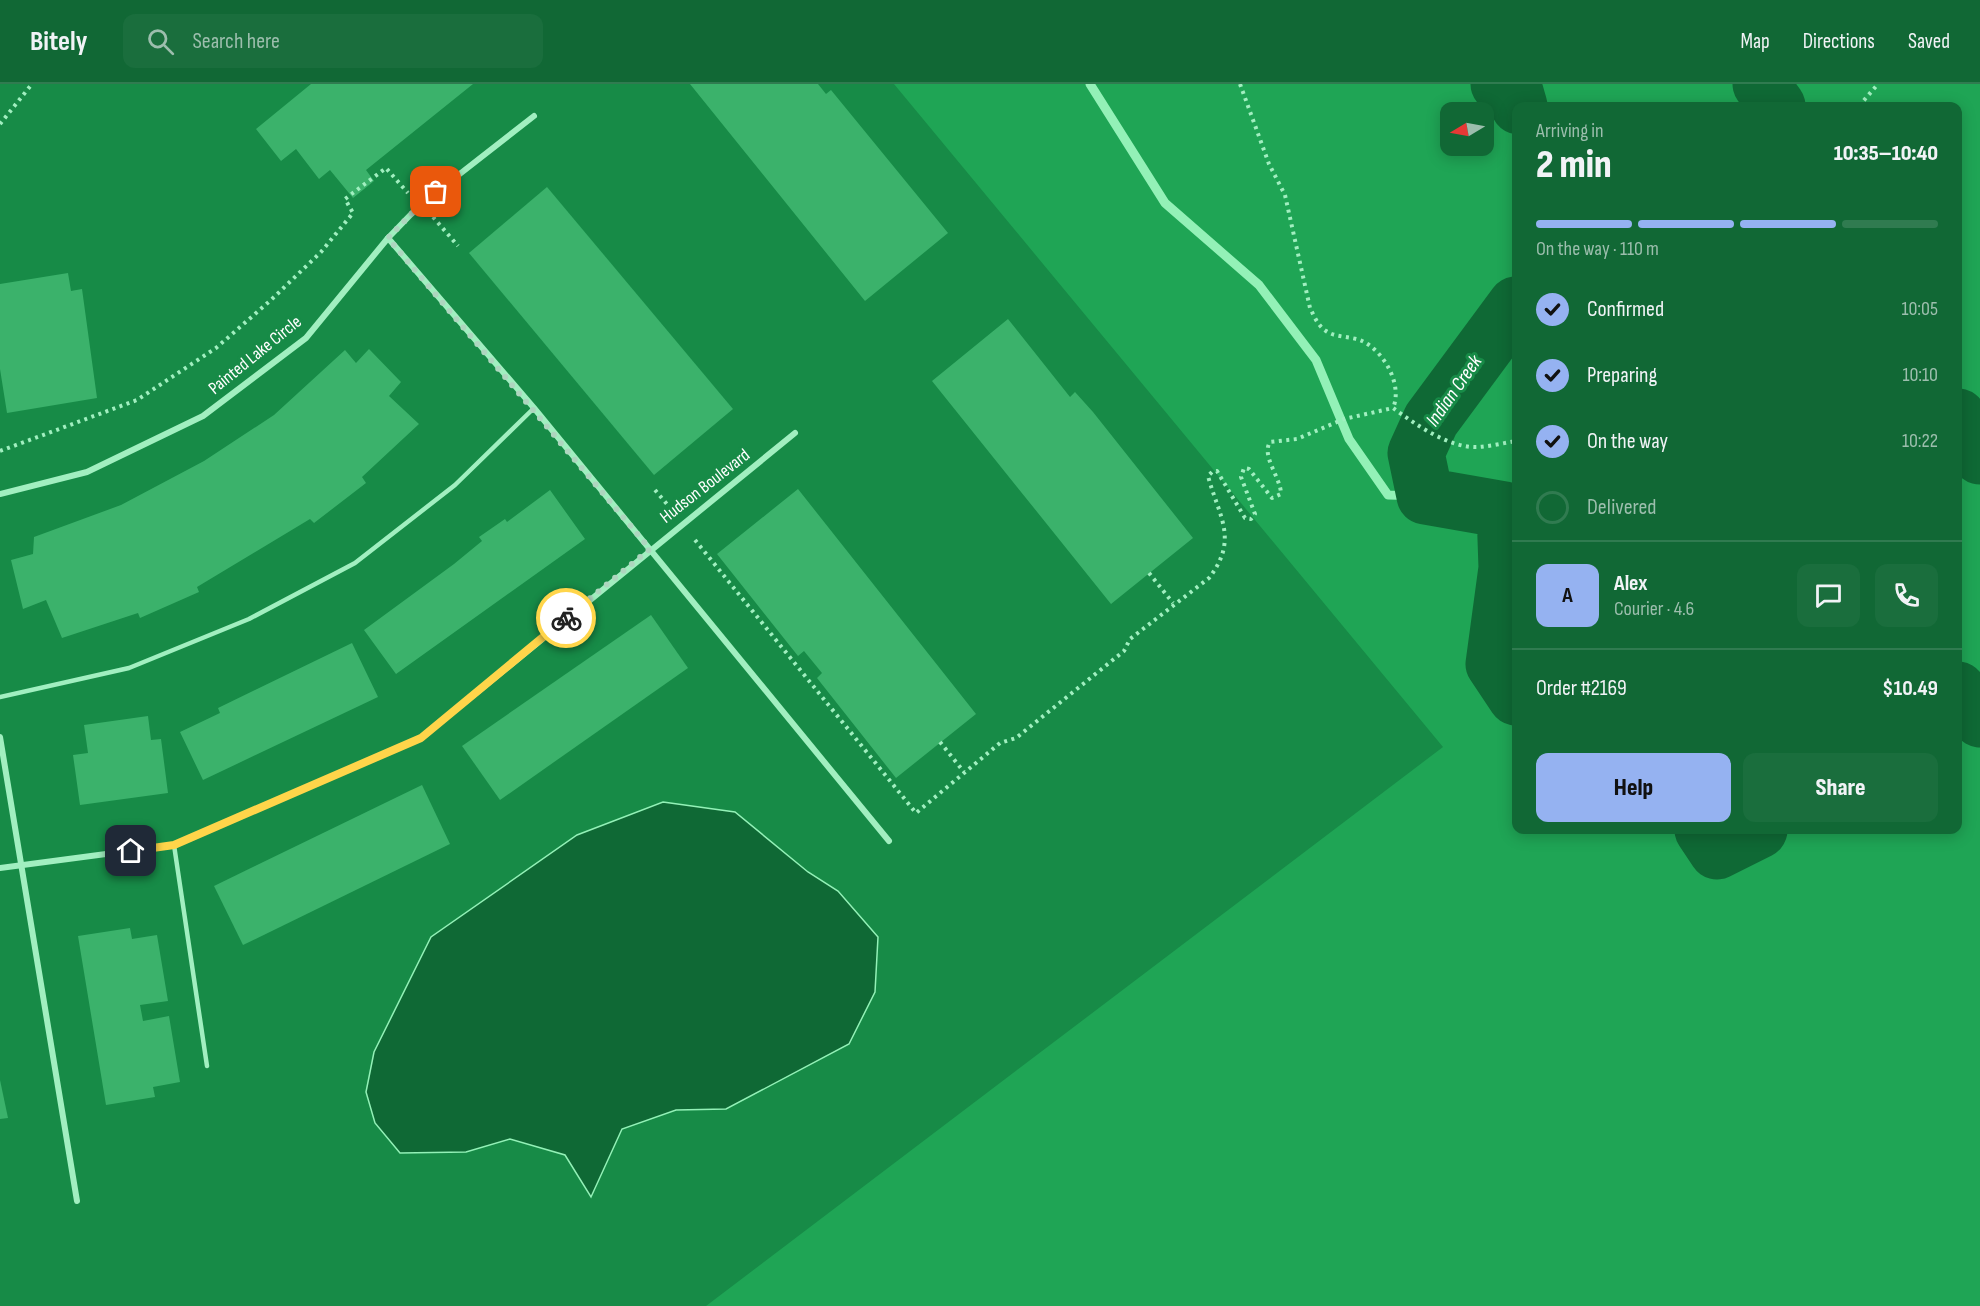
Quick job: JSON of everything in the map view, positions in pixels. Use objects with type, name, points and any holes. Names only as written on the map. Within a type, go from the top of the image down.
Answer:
[{"type":"street","name":"Painted Lake Circle","points":[[0,494],[87,472],[203,416],[306,338],[388,238],[420,205],[534,116]]},
{"type":"street","points":[[388,238],[534,408],[889,841]]},
{"type":"street","name":"Hudson Boulevard","points":[[0,868],[174,845],[421,738],[795,433]]},
{"type":"street","points":[[0,737],[77,1201]]},
{"type":"lane","points":[[0,698],[129,668],[249,619],[355,563],[455,485],[534,408]]},
{"type":"lane","points":[[174,845],[207,1066]]},
{"type":"path","points":[[0,124],[32,84]]},
{"type":"path","points":[[1240,84],[1265,154],[1286,195],[1310,308],[1317,322],[1326,332],[1360,340],[1372,346],[1392,375],[1396,400],[1393,408]]},
{"type":"path","points":[[1862,102],[1878,84]]},
{"type":"path","points":[[0,451],[137,400],[216,348],[272,300],[321,252],[353,213],[345,199],[386,168],[458,246]]},
{"type":"path","points":[[655,490],[916,813],[1000,742],[1016,738],[1124,651],[1130,639],[1173,603],[1209,578],[1219,565],[1225,549],[1222,515],[1208,476],[1212,471],[1217,471],[1245,518],[1251,519],[1255,514],[1241,477],[1244,468],[1249,469],[1272,498],[1281,494],[1278,478],[1268,455],[1267,447],[1270,442],[1298,439],[1344,419],[1393,408],[1408,419],[1446,439],[1477,447],[1512,442]]},
{"type":"path","points":[[1149,573],[1173,603]]},
{"type":"path","points":[[940,742],[964,772]]},
{"type":"shaded area","points":[[894,84],[1980,84],[1980,1306],[706,1306],[1443,747]]},
{"type":"shaded area","points":[[663,802],[735,812],[808,872],[838,891],[878,937],[875,992],[849,1044],[726,1109],[676,1110],[622,1129],[591,1197],[565,1155],[510,1139],[466,1152],[400,1153],[375,1123],[366,1092],[374,1052],[431,937],[577,835]]},
{"type":"building","points":[[311,84],[473,84],[366,170],[374,181],[353,198],[330,170],[319,179],[296,149],[281,161],[256,129]]},
{"type":"building","points":[[690,84],[818,84],[826,94],[831,90],[948,233],[865,301]]},
{"type":"building","points":[[547,187],[733,409],[654,475],[469,253]]},
{"type":"building","points":[[68,273],[71,291],[82,289],[97,398],[7,413],[0,369],[0,284]]},
{"type":"building","points":[[1008,319],[1070,397],[1075,392],[1093,412],[1193,538],[1111,604],[932,381]]},
{"type":"building","points":[[369,349],[401,382],[389,396],[419,424],[362,477],[366,483],[314,523],[310,519],[197,587],[199,592],[140,618],[138,613],[62,638],[46,600],[23,609],[11,560],[33,554],[34,537],[121,505],[204,461],[274,415],[345,350],[356,363]]},
{"type":"building","points":[[798,489],[976,714],[896,778],[817,678],[822,673],[804,651],[798,656],[717,554]]},
{"type":"building","points":[[550,490],[585,539],[396,674],[364,630],[454,564],[482,541],[479,537],[505,519],[507,522]]},
{"type":"building","points":[[651,615],[688,668],[500,800],[462,746]]},
{"type":"building","points":[[352,643],[378,697],[203,780],[180,732],[220,713],[218,708]]},
{"type":"building","points":[[148,716],[151,740],[161,739],[168,793],[80,805],[73,755],[88,753],[84,725]]},
{"type":"building","points":[[422,785],[450,844],[243,945],[214,886]]},
{"type":"building","points":[[130,928],[132,939],[157,935],[168,1001],[140,1005],[143,1021],[169,1016],[180,1082],[153,1087],[155,1097],[106,1105],[78,936]]},
{"type":"building","points":[[0,1080],[8,1118],[0,1119]]},
{"type":"waterway","points":[[1090,84],[1165,203],[1259,285],[1316,360],[1349,439],[1388,495],[1425,496]]},
{"type":"waterway","name":"Indian Creek","points":[[1499,84],[1515,92],[1518,102]]},
{"type":"waterway","points":[[1761,84],[1774,102]]},
{"type":"waterway","name":"Indian Creek","points":[[1512,310],[1431,420],[1416,453],[1425,496],[1505,510],[1507,568],[1494,664],[1512,691]]},
{"type":"waterway","points":[[1962,424],[1980,456]]},
{"type":"waterway","name":"Indian Creek","points":[[1962,695],[1980,719]]},
{"type":"waterway","name":"Indian Creek","points":[[1706,834],[1717,851],[1751,834]]},
{"type":"way so far","points":[[436,192],[388,238],[534,408],[650,549],[566,618]]},
{"type":"route","points":[[131,851],[174,845],[421,738],[566,618]]}]
